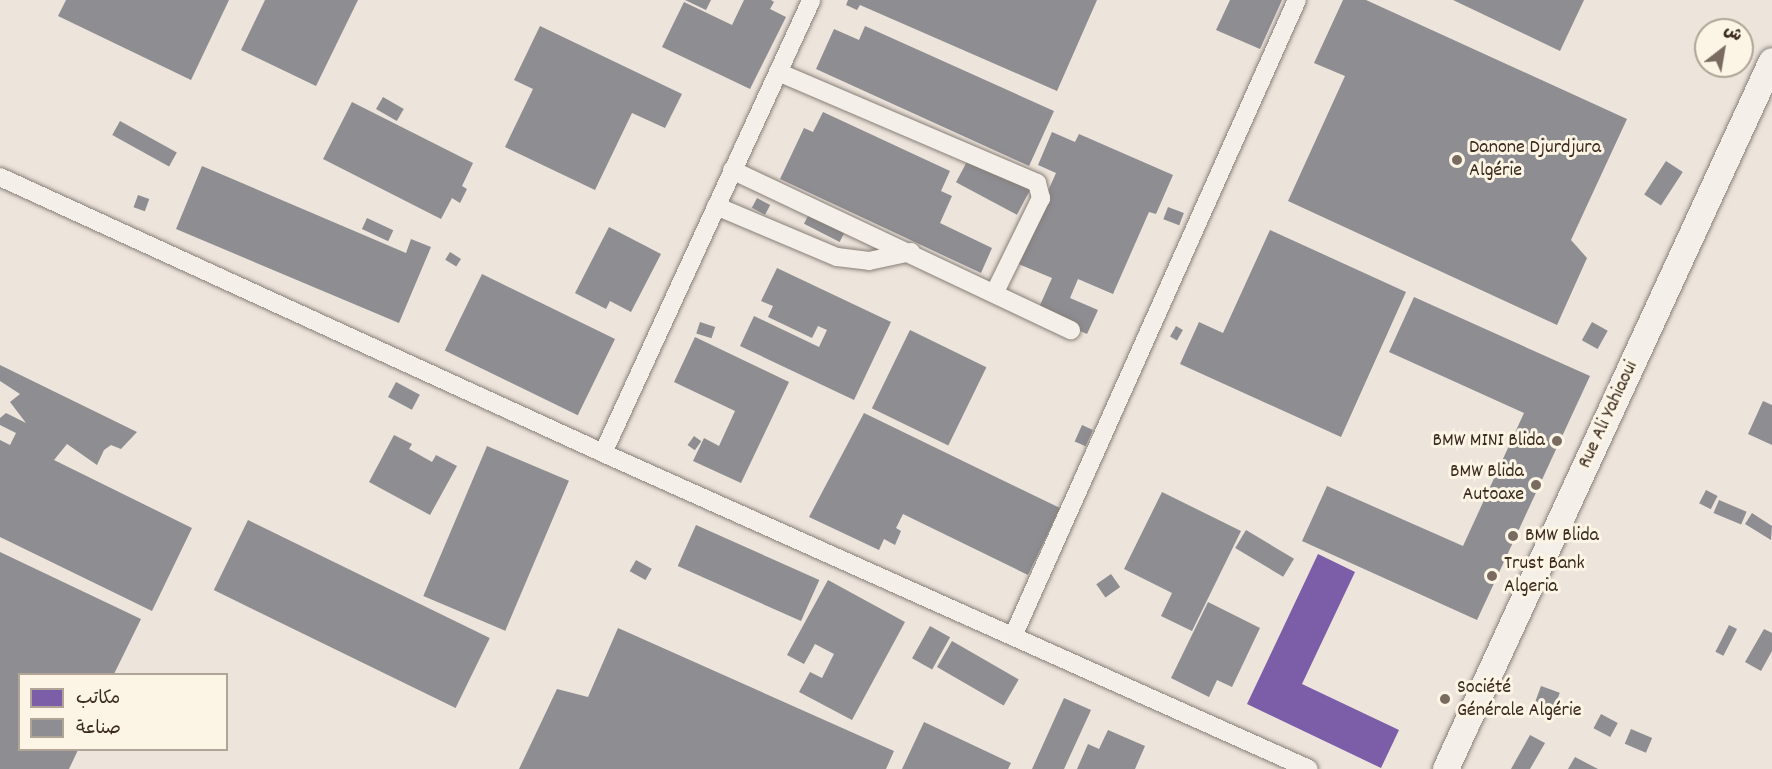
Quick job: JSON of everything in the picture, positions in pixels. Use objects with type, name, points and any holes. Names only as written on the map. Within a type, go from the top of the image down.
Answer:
[{"type":"main road","name":"Rue Ali Yahiaoui","points":[[1446,769],[1772,61]]},
{"type":"street","points":[[603,453],[811,0]]},
{"type":"street","points":[[1014,634],[1297,0]]},
{"type":"street","points":[[778,72],[1037,183],[1041,198],[995,292]]},
{"type":"street","points":[[732,171],[911,252],[1071,330]]},
{"type":"street","points":[[0,177],[603,453],[1014,634],[1309,769]]},
{"type":"street","points":[[716,206],[837,257],[869,261],[911,252]]},
{"type":"building: مكاتب","points":[[1318,554],[1355,572],[1302,684],[1399,730],[1381,768],[1247,704]]},
{"type":"building: صناعة","points":[[66,0],[229,0],[191,80],[58,16]]},
{"type":"building: صناعة","points":[[265,0],[358,0],[316,86],[241,50]]},
{"type":"building: صناعة","points":[[685,0],[711,0],[706,10]]},
{"type":"building: صناعة","points":[[744,0],[771,0],[774,2],[770,9],[786,17],[750,89],[662,47],[684,2],[732,25]]},
{"type":"building: صناعة","points":[[848,0],[1097,0],[1057,91],[860,5],[857,10],[846,5]]},
{"type":"building: صناعة","points":[[1230,0],[1282,0],[1260,49],[1216,30]]},
{"type":"building: صناعة","name":"Danone Djurdjura Algérie","points":[[1343,0],[1366,0],[1627,119],[1571,240],[1587,258],[1557,325],[1288,201],[1345,76],[1314,63]]},
{"type":"building: صناعة","points":[[1453,0],[1584,0],[1560,51]]},
{"type":"building: صناعة","points":[[540,26],[682,94],[665,128],[632,113],[595,190],[505,147],[533,89],[514,80]]},
{"type":"building: صناعة","points":[[865,26],[1054,111],[1029,166],[816,69],[834,29],[859,40]]},
{"type":"building: صناعة","points":[[383,97],[404,109],[397,121],[376,109]]},
{"type":"building: صناعة","points":[[352,102],[473,163],[462,186],[467,189],[460,203],[452,198],[441,219],[323,159]]},
{"type":"building: صناعة","points":[[823,112],[950,171],[941,191],[952,196],[940,223],[992,248],[981,273],[780,179],[804,128],[813,132]]},
{"type":"building: صناعة","points":[[120,121],[177,153],[169,167],[112,135]]},
{"type":"building: صناعة","points":[[1052,132],[1075,142],[1079,134],[1173,175],[1156,214],[1149,212],[1113,294],[1078,279],[1070,298],[1098,310],[1087,334],[1037,312],[1052,278],[1016,263],[1056,173],[1038,165]]},
{"type":"building: صناعة","points":[[971,154],[1032,186],[1017,215],[956,182]]},
{"type":"building: صناعة","points":[[1666,161],[1683,172],[1661,205],[1644,195]]},
{"type":"building: صناعة","points":[[202,166],[406,253],[411,239],[431,247],[399,323],[176,229]]},
{"type":"building: صناعة","points":[[138,195],[149,199],[145,211],[134,207]]},
{"type":"building: صناعة","points":[[757,198],[770,205],[765,215],[752,208]]},
{"type":"building: صناعة","points":[[1168,207],[1184,213],[1179,225],[1163,219]]},
{"type":"building: صناعة","points":[[809,214],[845,232],[840,242],[804,224]]},
{"type":"building: صناعة","points":[[367,218],[393,230],[388,241],[362,229]]},
{"type":"building: صناعة","points":[[609,227],[661,254],[631,312],[610,301],[606,309],[575,293]]},
{"type":"building: صناعة","points":[[1270,230],[1406,292],[1341,437],[1180,364],[1199,322],[1223,333]]},
{"type":"building: صناعة","points":[[450,252],[461,259],[456,267],[445,260]]},
{"type":"building: صناعة","points":[[777,268],[891,322],[854,400],[740,346],[754,316],[819,347],[827,330],[818,326],[812,338],[768,317],[773,306],[761,301]]},
{"type":"building: صناعة","points":[[482,274],[615,339],[578,415],[445,350]]},
{"type":"building: صناعة","points":[[1414,297],[1590,376],[1477,620],[1302,541],[1327,486],[1463,546],[1524,413],[1389,352]]},
{"type":"building: صناعة","points":[[700,322],[715,327],[712,338],[696,333]]},
{"type":"building: صناعة","points":[[1592,322],[1608,331],[1598,349],[1582,340]]},
{"type":"building: صناعة","points":[[1176,326],[1183,330],[1177,340],[1170,336]]},
{"type":"building: صناعة","points":[[910,330],[986,367],[948,445],[872,408]]},
{"type":"building: صناعة","points":[[695,337],[789,382],[741,483],[693,461],[704,438],[719,446],[735,411],[674,382]]},
{"type":"building: صناعة","points":[[0,365],[137,432],[121,449],[111,445],[104,450],[97,465],[67,444],[54,460],[192,528],[152,611],[0,537],[0,440],[10,445],[16,433],[0,425],[0,418],[6,413],[26,423],[10,402],[20,394],[0,381]]},
{"type":"building: صناعة","points":[[396,382],[420,395],[412,410],[388,397]]},
{"type":"building: صناعة","points":[[1763,401],[1772,405],[1772,445],[1748,434]]},
{"type":"building: صناعة","points":[[864,413],[1060,508],[1028,575],[903,514],[896,528],[901,531],[895,545],[884,539],[879,550],[809,517]]},
{"type":"building: صناعة","points":[[1082,425],[1093,430],[1086,446],[1075,441]]},
{"type":"building: صناعة","points":[[394,435],[412,444],[409,449],[432,462],[436,455],[457,466],[430,515],[369,482]]},
{"type":"building: صناعة","points":[[694,436],[701,441],[695,450],[688,445]]},
{"type":"building: صناعة","points":[[487,446],[569,481],[505,631],[423,596]]},
{"type":"building: صناعة","points":[[1706,490],[1718,496],[1711,509],[1699,503]]},
{"type":"building: صناعة","points":[[1162,492],[1241,531],[1192,631],[1161,616],[1172,593],[1124,569]]},
{"type":"building: صناعة","points":[[1719,500],[1747,512],[1741,525],[1714,513]]},
{"type":"building: صناعة","points":[[1752,513],[1772,526],[1771,540],[1745,524]]},
{"type":"building: صناعة","points":[[248,520],[490,638],[456,708],[214,590]]},
{"type":"building: صناعة","points":[[696,525],[819,580],[801,621],[678,566]]},
{"type":"building: صناعة","points":[[1246,530],[1294,559],[1283,577],[1235,548]]},
{"type":"building: صناعة","points":[[0,552],[141,619],[114,673],[18,673],[18,751],[78,751],[69,769],[0,769]]},
{"type":"building: صناعة","points":[[636,560],[652,569],[645,580],[630,571]]},
{"type":"building: صناعة","points":[[1111,574],[1120,587],[1105,597],[1096,584]]},
{"type":"building: صناعة","points":[[828,580],[905,622],[852,720],[799,692],[810,672],[822,678],[834,654],[815,644],[804,664],[787,655]]},
{"type":"building: صناعة","points":[[1208,602],[1260,628],[1232,687],[1217,680],[1209,697],[1171,678]]},
{"type":"building: صناعة","points":[[1729,625],[1737,629],[1723,656],[1715,652]]},
{"type":"building: صناعة","points":[[930,626],[950,637],[932,670],[912,658]]},
{"type":"building: صناعة","points":[[618,628],[894,751],[886,769],[519,769],[557,689],[588,697]]},
{"type":"building: صناعة","points":[[1764,629],[1772,633],[1772,651],[1761,671],[1745,662]]},
{"type":"building: صناعة","points":[[952,641],[1019,679],[1004,705],[937,667]]},
{"type":"building: صناعة","points":[[1541,686],[1560,693],[1554,708],[1536,701]]},
{"type":"building: صناعة","points":[[1064,698],[1091,710],[1064,769],[1032,769]]},
{"type":"building: صناعة","points":[[1601,714],[1618,723],[1610,737],[1593,728]]},
{"type":"building: صناعة","points":[[924,722],[1011,763],[1008,769],[902,769]]},
{"type":"building: صناعة","points":[[1631,729],[1652,738],[1646,753],[1625,744]]},
{"type":"building: صناعة","points":[[1108,730],[1145,746],[1135,769],[1077,769],[1088,744],[1099,749]]},
{"type":"building: صناعة","points":[[1530,735],[1545,743],[1530,769],[1511,769]]},
{"type":"building: صناعة","points":[[1575,757],[1598,769],[1568,769]]},
{"type":"place","name":"Danone Djurdjura Algérie","points":[[1457,160]]},
{"type":"place","name":"BMW MINI Blida","points":[[1557,441]]},
{"type":"place","name":"BMW Blida Autoaxe","points":[[1536,485]]},
{"type":"place","name":"BMW Blida","points":[[1513,536]]},
{"type":"place","name":"Trust Bank Algeria","points":[[1492,576]]},
{"type":"place","name":"Société Générale Algérie","points":[[1445,699]]}]
